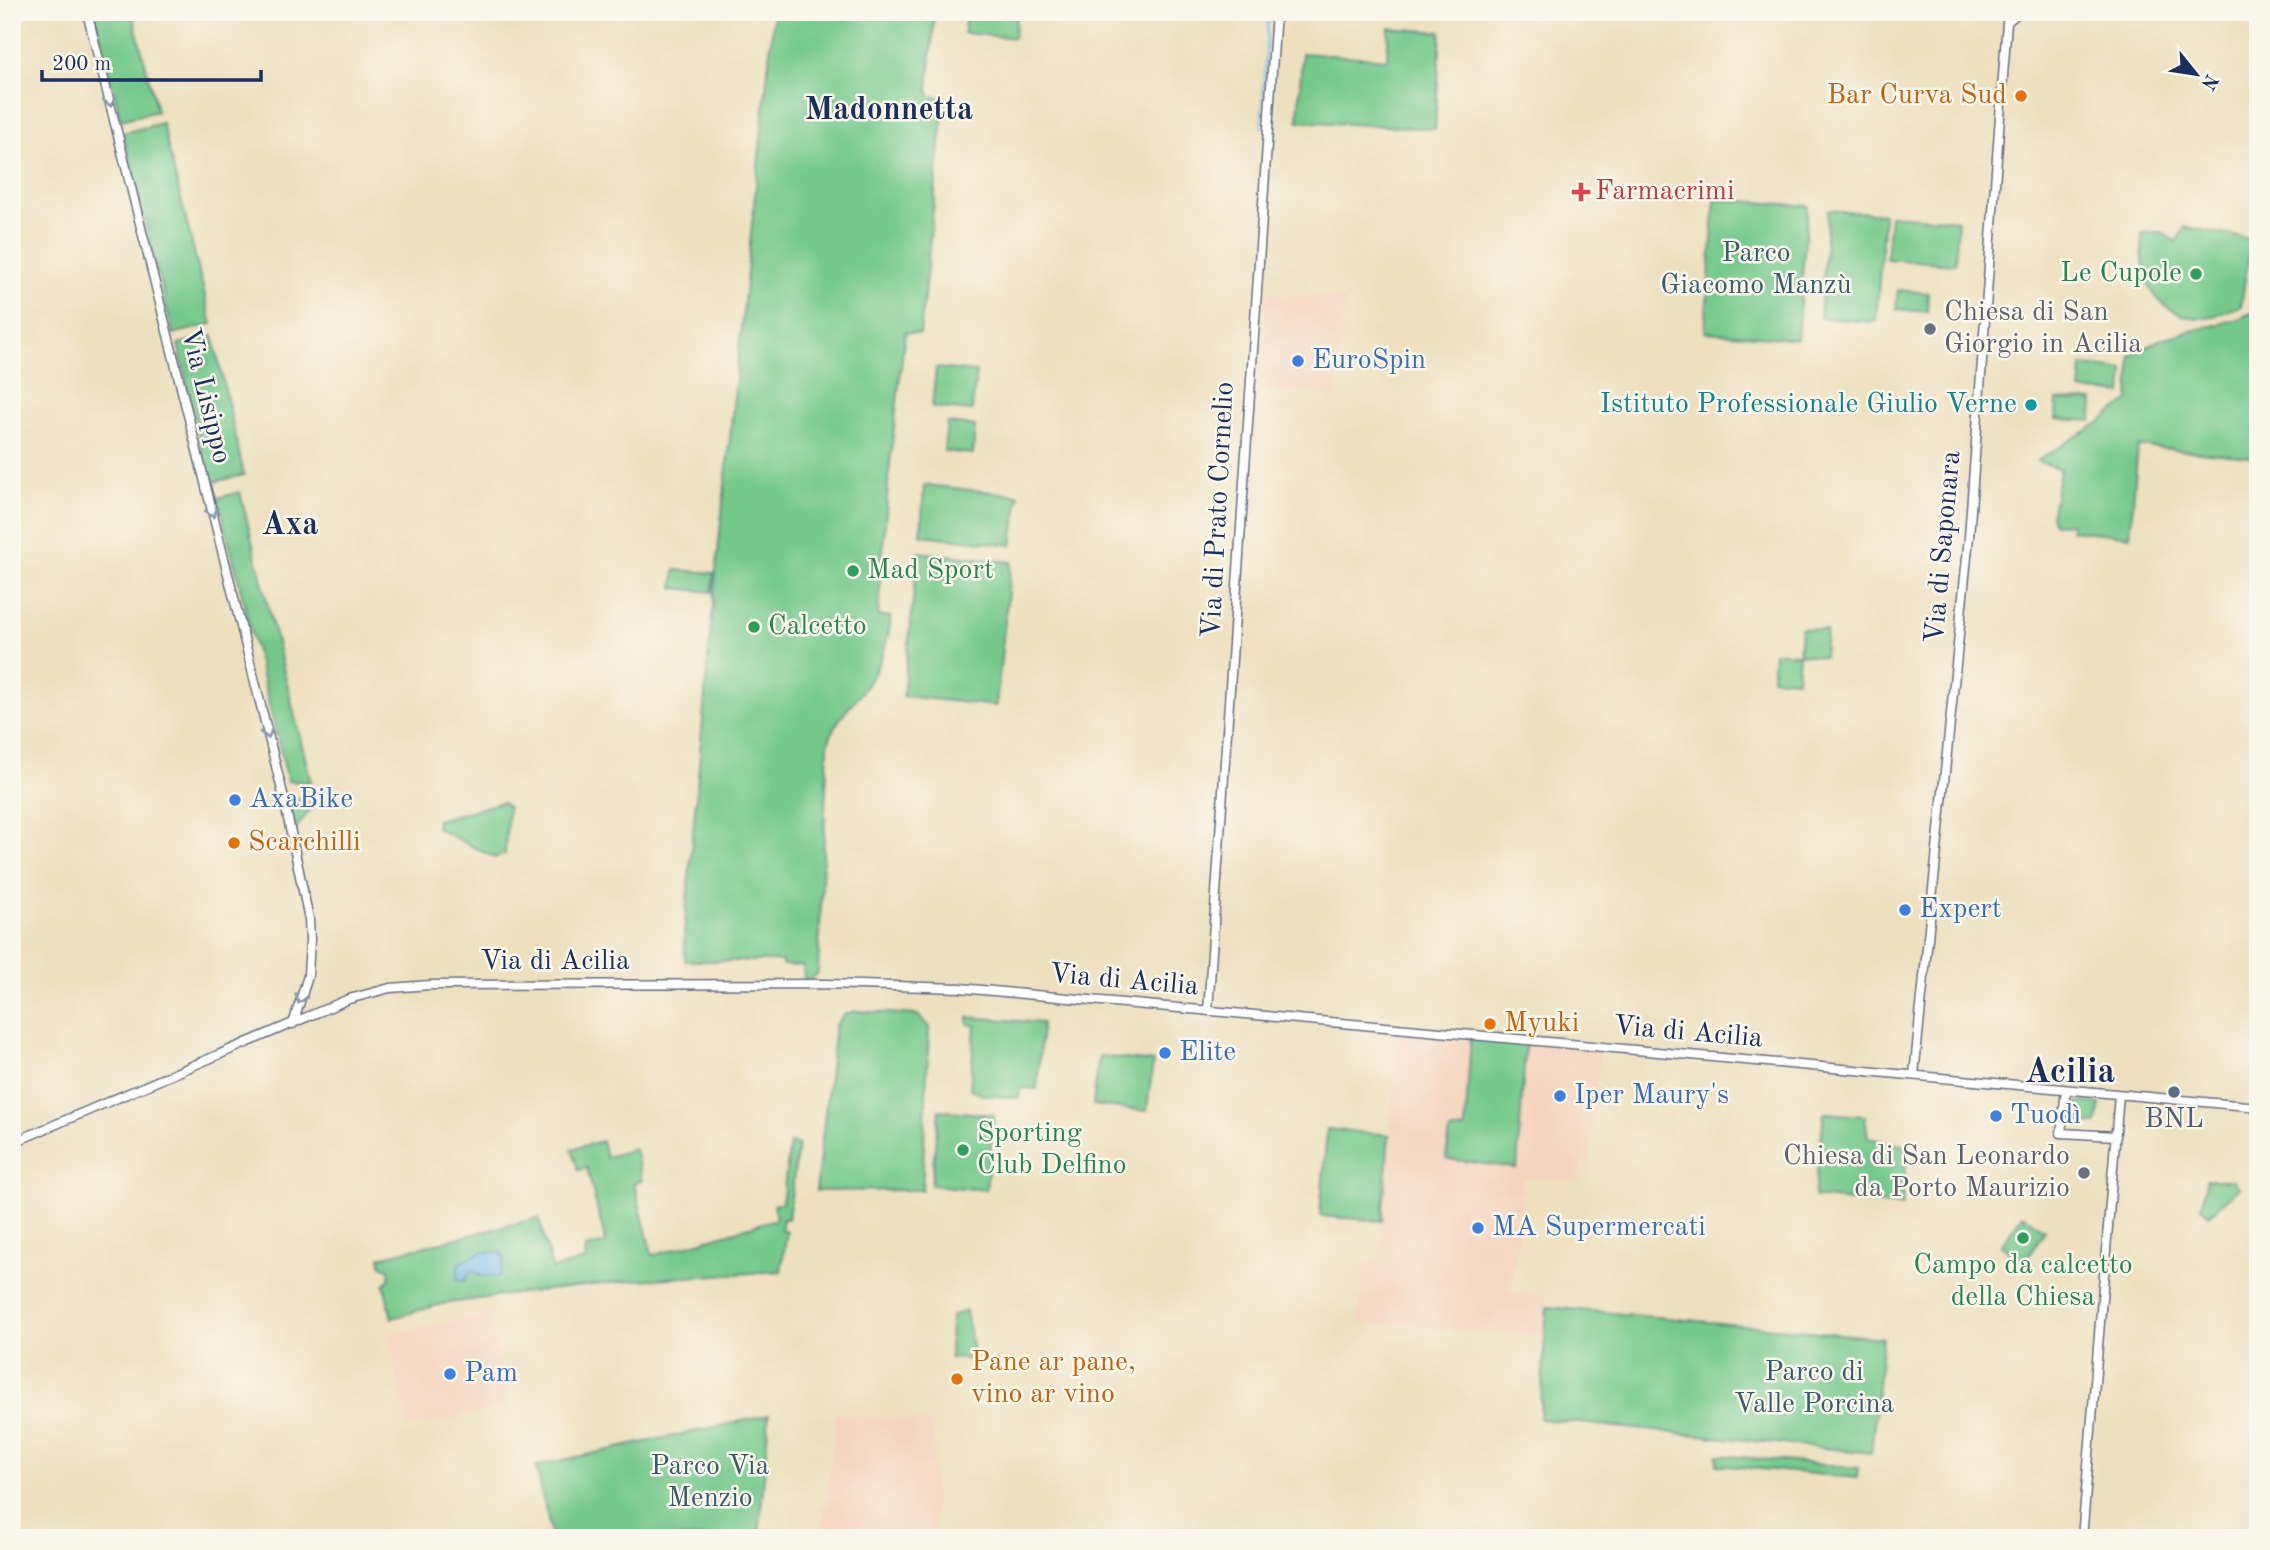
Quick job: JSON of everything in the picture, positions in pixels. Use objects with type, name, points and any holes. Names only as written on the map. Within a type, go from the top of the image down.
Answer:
[{"type":"street","name":"Via Lisippo","points":[[88,12],[282,790],[309,919],[309,976],[293,1024]]},
{"type":"street","name":"Via di Prato Cornelio","points":[[1208,1011],[1276,12]]},
{"type":"street","points":[[1999,13],[2007,22],[2019,12]]},
{"type":"street","name":"Via di Saponara","points":[[1914,1075],[1969,537],[2007,22]]},
{"type":"street","points":[[284,804],[294,794]]},
{"type":"street","name":"Via di Acilia","points":[[12,1143],[366,994],[430,985],[826,984],[933,987],[2258,1107]]},
{"type":"street","points":[[2066,1090],[2061,1133],[2116,1136]]},
{"type":"street","points":[[2082,1538],[2119,1094]]},
{"type":"shaded area","points":[[1266,293],[1345,300],[1336,396],[1258,390]]},
{"type":"shaded area","points":[[1398,1029],[1601,1048],[1590,1163],[1582,1163],[1577,1181],[1524,1178],[1511,1293],[1546,1296],[1545,1336],[1358,1322],[1365,1263],[1379,1258]]},
{"type":"shaded area","points":[[490,1315],[509,1406],[407,1428],[388,1335]]},
{"type":"shaded area","points":[[836,1414],[933,1422],[936,1538],[821,1538]]},
{"type":"green space","points":[[94,12],[132,12],[157,111],[121,120]]},
{"type":"green space","points":[[774,12],[935,12],[928,89],[930,96],[945,98],[920,334],[905,332],[889,472],[878,616],[891,617],[890,624],[884,650],[873,675],[838,722],[828,745],[818,972],[811,979],[804,978],[803,966],[782,965],[782,961],[685,961],[684,934],[716,571]]},
{"type":"green space","points":[[966,12],[1017,12],[1014,38],[964,33]]},
{"type":"green space","points":[[1389,28],[1441,32],[1435,129],[1298,121],[1302,53],[1387,59]]},
{"type":"green space","points":[[162,123],[212,324],[173,334],[123,133]]},
{"type":"green space","name":"Parco Giacomo Manzù","points":[[1715,199],[1808,206],[1797,339],[1705,332]]},
{"type":"green space","points":[[1828,210],[1884,214],[1876,322],[1820,318]]},
{"type":"green space","points":[[1890,215],[1958,220],[1955,264],[1886,259]]},
{"type":"green space","name":"Le Cupole","points":[[2185,227],[2251,239],[2241,306],[2214,316],[2198,318],[2181,314],[2158,300],[2146,277],[2142,233],[2162,232],[2176,242]]},
{"type":"green space","points":[[1898,290],[1928,293],[1927,312],[1896,309]]},
{"type":"green space","points":[[2258,310],[2258,458],[2138,446],[2130,536],[2071,530],[2072,523],[2054,524],[2051,517],[2060,470],[2037,461],[2100,422],[2129,400],[2131,355],[2161,339],[2238,319]]},
{"type":"green space","points":[[213,336],[244,475],[209,483],[178,344]]},
{"type":"green space","points":[[2082,366],[2124,370],[2122,394],[2080,390]]},
{"type":"green space","points":[[936,368],[976,372],[972,411],[932,407]]},
{"type":"green space","points":[[2057,400],[2093,401],[2092,421],[2056,419]]},
{"type":"green space","points":[[947,423],[975,426],[973,454],[944,451]]},
{"type":"green space","points":[[924,485],[1019,495],[1012,545],[921,535]]},
{"type":"green space","points":[[240,492],[311,782],[288,781],[218,498]]},
{"type":"green space","points":[[918,552],[1011,562],[996,706],[903,696]]},
{"type":"green space","points":[[675,570],[714,573],[712,592],[673,588]]},
{"type":"green space","points":[[1801,628],[1826,631],[1824,657],[1799,654]]},
{"type":"green space","points":[[1774,652],[1799,654],[1797,680],[1772,678]]},
{"type":"green space","points":[[297,798],[314,805],[293,832],[288,802]]},
{"type":"green space","points":[[502,802],[508,807],[505,854],[495,858],[436,828],[437,820]]},
{"type":"green space","points":[[855,1011],[918,1015],[929,1027],[922,1190],[816,1191],[835,1026],[845,1014]]},
{"type":"green space","points":[[968,1017],[1042,1023],[1037,1089],[1020,1088],[1019,1098],[983,1095],[970,1089],[975,1025],[968,1024]]},
{"type":"green space","points":[[1471,1035],[1526,1038],[1517,1168],[1446,1159],[1450,1131],[1465,1129]]},
{"type":"green space","points":[[1099,1056],[1153,1062],[1147,1111],[1093,1105]]},
{"type":"green space","points":[[2078,1102],[2100,1104],[2097,1124],[2075,1122]]},
{"type":"green space","name":"Sporting Club Delfino","points":[[939,1110],[994,1115],[986,1190],[931,1185]]},
{"type":"green space","points":[[1824,1113],[1865,1116],[1868,1138],[1907,1146],[1902,1206],[1814,1197]]},
{"type":"green space","points":[[1327,1129],[1389,1135],[1382,1221],[1320,1216]]},
{"type":"green space","points":[[602,1141],[606,1157],[635,1149],[642,1181],[634,1183],[652,1254],[655,1255],[776,1219],[774,1205],[782,1203],[790,1143],[798,1144],[788,1219],[783,1219],[781,1230],[787,1231],[781,1271],[639,1280],[521,1293],[442,1304],[392,1318],[384,1284],[390,1279],[389,1269],[382,1267],[380,1257],[539,1218],[552,1269],[586,1260],[585,1248],[606,1243],[587,1168],[578,1170],[572,1149]]},
{"type":"green space","points":[[2206,1180],[2232,1180],[2239,1188],[2209,1215],[2202,1208]]},
{"type":"green space","name":"Campo da calcetto della Chiesa","points":[[2022,1215],[2045,1230],[2025,1261],[2001,1246]]},
{"type":"green space","name":"Parco di Valle Porcina","points":[[1547,1307],[1883,1338],[1871,1453],[1540,1419]]},
{"type":"green space","points":[[966,1311],[974,1360],[950,1358],[951,1316]]},
{"type":"green space","name":"Parco Via Menzio","points":[[769,1415],[759,1538],[552,1538],[536,1466]]},
{"type":"green space","points":[[1717,1455],[1858,1468],[1857,1478],[1717,1465]]},
{"type":"water","points":[[482,1252],[500,1252],[505,1259],[500,1276],[477,1276],[480,1275],[474,1271],[469,1272],[465,1281],[457,1279],[459,1263]]},
{"type":"waterway","points":[[1261,128],[1268,20]]},
{"type":"place","name":"Bar Curva Sud","points":[[2021,96]]},
{"type":"place","name":"Farmacrimi","points":[[1581,192]]},
{"type":"place","name":"Le Cupole","points":[[2196,274]]},
{"type":"place","name":"Chiesa di San Giorgio in Acilia","points":[[1930,329]]},
{"type":"place","name":"EuroSpin","points":[[1298,361]]},
{"type":"place","name":"Istituto Professionale Giulio Verne","points":[[2031,405]]},
{"type":"place","name":"Mad Sport","points":[[853,571]]},
{"type":"place","name":"Calcetto","points":[[754,627]]},
{"type":"place","name":"AxaBike","points":[[235,800]]},
{"type":"place","name":"Scarchilli","points":[[234,843]]},
{"type":"place","name":"Expert","points":[[1905,910]]},
{"type":"place","name":"Myuki","points":[[1490,1024]]},
{"type":"place","name":"Elite","points":[[1165,1053]]},
{"type":"place","name":"BNL","points":[[2174,1092]]},
{"type":"place","name":"Iper Maury's","points":[[1560,1096]]},
{"type":"place","name":"Tuodì","points":[[1996,1116]]},
{"type":"place","name":"Sporting Club Delfino","points":[[963,1150]]},
{"type":"place","name":"Chiesa di San Leonardo da Porto Maurizio","points":[[2084,1173]]},
{"type":"place","name":"MA Supermercati","points":[[1478,1228]]},
{"type":"place","name":"Campo da calcetto della Chiesa","points":[[2023,1238]]},
{"type":"place","name":"Pam","points":[[450,1374]]},
{"type":"place","name":"Pane ar pane, vino ar vino","points":[[957,1379]]},
{"type":"district","name":"Madonnetta","points":[[889,111]]},
{"type":"district","name":"Axa","points":[[290,526]]},
{"type":"district","name":"Acilia","points":[[2070,1072]]}]
